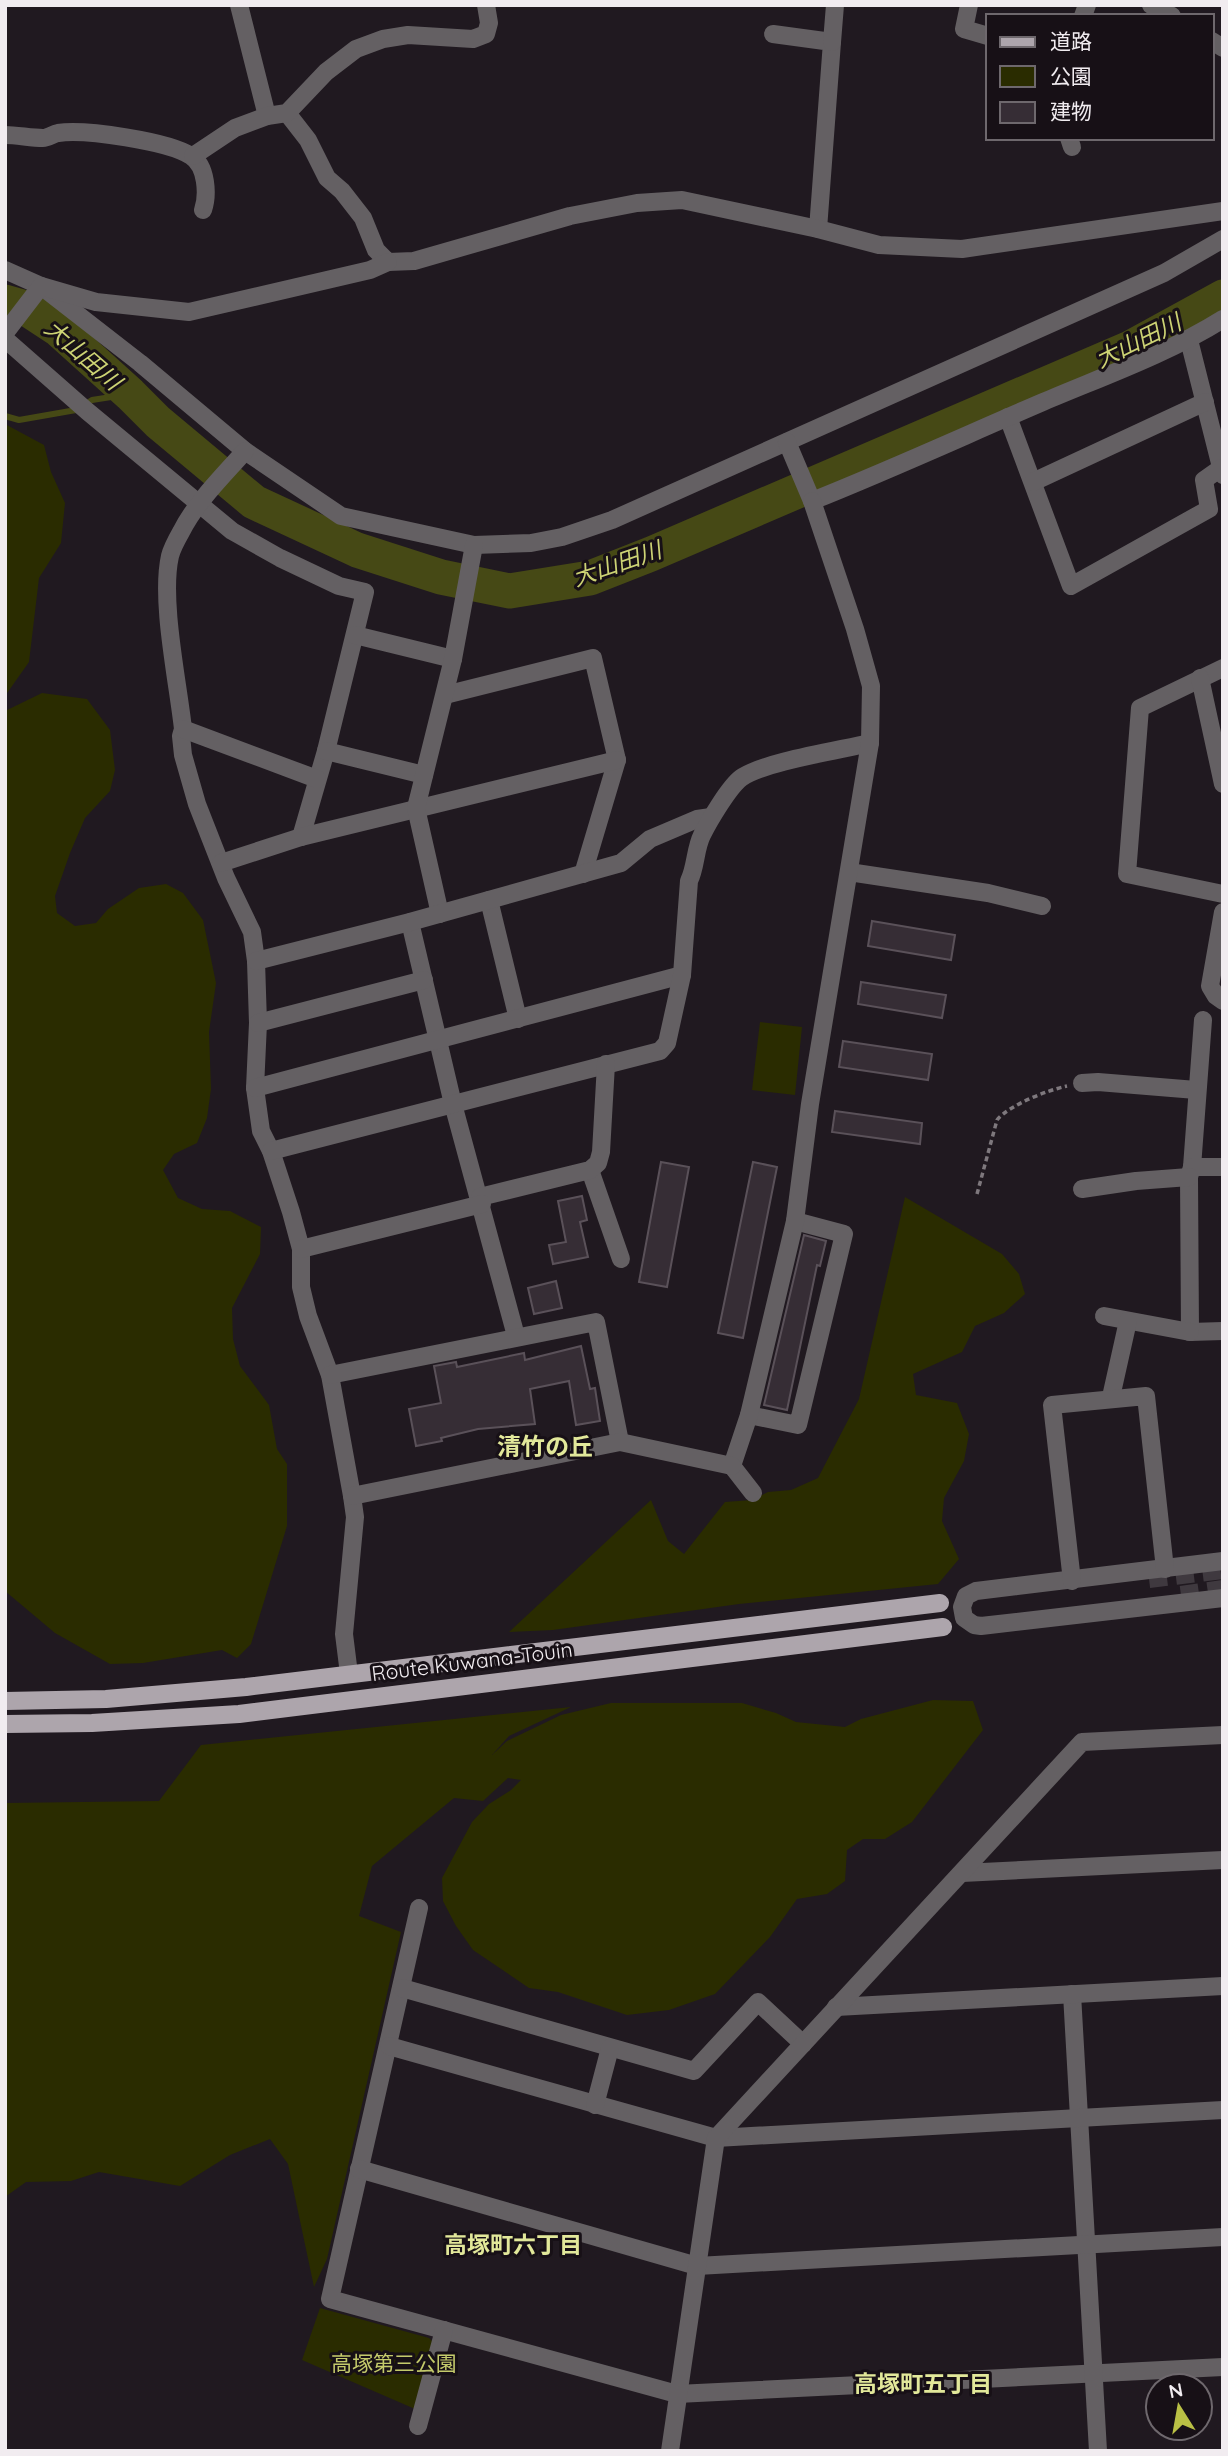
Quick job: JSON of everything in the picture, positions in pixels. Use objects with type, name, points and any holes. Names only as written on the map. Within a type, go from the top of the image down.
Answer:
[{"type":"main road","name":"Route Kuwana-Touin","points":[[5,1701],[106,1699],[246,1687],[940,1603]]},
{"type":"main road","name":"Route Kuwana-Touin","points":[[5,1724],[92,1723],[239,1714],[943,1627]]},
{"type":"street","points":[[239,5],[267,116]]},
{"type":"street","points":[[193,156],[235,128],[267,116],[287,113],[326,72],[356,49],[383,39],[408,35],[473,39],[486,34],[489,23],[486,5]]},
{"type":"street","points":[[818,229],[835,5]]},
{"type":"street","points":[[970,5],[964,29],[986,35]]},
{"type":"street","points":[[1151,5],[1168,14]]},
{"type":"street","points":[[773,34],[832,42]]},
{"type":"street","points":[[287,113],[308,140],[327,177],[363,218],[376,250],[388,262]]},
{"type":"street","points":[[5,135],[44,138],[58,133],[89,134],[148,140],[193,156],[202,173],[208,197],[203,210]]},
{"type":"street","points":[[5,270],[41,286],[96,302],[189,312],[370,270],[388,262],[414,261],[570,216],[648,203],[682,201],[818,229],[878,245],[962,249],[1223,211]]},
{"type":"street","points":[[41,286],[140,363],[245,451],[341,516],[472,554],[562,537],[612,520],[789,447],[1164,273],[1223,239]]},
{"type":"street","points":[[5,333],[41,286]]},
{"type":"street","points":[[811,498],[923,456],[1189,340],[1223,320]]},
{"type":"street","points":[[5,339],[232,531],[339,586],[365,592],[326,751],[301,837]]},
{"type":"street","points":[[1009,417],[1071,586],[1209,509],[1204,480],[1222,471],[1189,340]]},
{"type":"street","points":[[1033,482],[1205,402]]},
{"type":"street","points":[[753,1493],[736,1474],[733,1466],[749,1415],[795,1221],[810,1104],[870,743],[871,687],[855,629],[811,498],[789,447]]},
{"type":"street","points":[[245,451],[199,504],[182,530],[170,556],[167,589],[183,729],[183,755],[197,804],[226,878],[252,932],[258,1023],[255,1088],[261,1131],[271,1151],[301,1249],[301,1287],[308,1316],[330,1375],[352,1496],[355,1517],[344,1634],[349,1674]]},
{"type":"street","points":[[440,914],[416,808],[453,659],[472,554]]},
{"type":"street","points":[[355,635],[453,659]]},
{"type":"street","points":[[445,695],[593,658],[617,760],[583,874]]},
{"type":"street","points":[[1223,668],[1140,708],[1127,874],[1223,894]]},
{"type":"street","points":[[1200,678],[1223,785]]},
{"type":"street","points":[[183,729],[317,779]]},
{"type":"street","points":[[271,1151],[660,1051],[667,1043],[682,975],[689,881],[695,869],[700,839],[711,817],[740,779],[760,769],[870,743]]},
{"type":"street","points":[[326,751],[424,775]]},
{"type":"street","points":[[221,863],[301,837],[617,760]]},
{"type":"street","points":[[256,961],[440,914],[621,863],[650,839],[697,819],[711,817]]},
{"type":"street","points":[[849,872],[989,893],[1042,906]]},
{"type":"street","points":[[489,900],[518,1019]]},
{"type":"street","points":[[1223,912],[1210,986],[1223,1001]]},
{"type":"street","points":[[410,922],[453,1104],[516,1336]]},
{"type":"street","points":[[255,1088],[682,975]]},
{"type":"street","points":[[258,1023],[424,981]]},
{"type":"street","points":[[1190,1332],[1191,1172],[1203,1020]]},
{"type":"street","points":[[301,1249],[590,1170],[598,1163],[601,1152],[606,1064]]},
{"type":"street","points":[[1082,1083],[1196,1090]]},
{"type":"street","points":[[1082,1189],[1223,1167]]},
{"type":"street","points":[[590,1170],[621,1259]]},
{"type":"street","points":[[749,1415],[798,1425],[841,1247],[844,1234],[795,1221]]},
{"type":"street","points":[[1104,1316],[1190,1332],[1223,1331]]},
{"type":"street","points":[[1111,1397],[1128,1321]]},
{"type":"street","points":[[330,1375],[596,1322],[620,1442]]},
{"type":"street","points":[[1072,1581],[1052,1405],[1111,1397],[1146,1396],[1165,1569]]},
{"type":"street","points":[[352,1496],[620,1442],[733,1466]]},
{"type":"street","points":[[1223,1562],[976,1591],[966,1596],[962,1607],[964,1618],[981,1626],[1223,1598]]},
{"type":"street","points":[[670,2451],[716,2138],[1082,1742],[1223,1735]]},
{"type":"street","points":[[962,1873],[1223,1860]]},
{"type":"street","points":[[419,1908],[330,2299],[677,2395],[1223,2367]]},
{"type":"street","points":[[836,2007],[1223,1986]]},
{"type":"street","points":[[402,1988],[694,2071],[758,2003],[803,2044]]},
{"type":"street","points":[[1072,1994],[1098,2451]]},
{"type":"street","points":[[389,2046],[716,2138],[1223,2110]]},
{"type":"street","points":[[595,2105],[610,2048]]},
{"type":"street","points":[[359,2169],[697,2266],[1223,2237]]},
{"type":"street","points":[[418,2426],[444,2330]]},
{"type":"path","points":[[977,1194],[1000,1115],[1057,1088],[1082,1083]]},
{"type":"green space","points":[[5,424],[44,445],[51,472],[65,503],[61,543],[39,578],[29,662],[5,696]]},
{"type":"green space","points":[[42,693],[87,699],[110,730],[115,770],[110,791],[85,818],[70,853],[55,896],[57,913],[75,926],[96,923],[108,909],[139,888],[166,884],[183,893],[203,920],[216,983],[209,1032],[211,1089],[207,1118],[197,1143],[174,1154],[163,1170],[178,1198],[202,1209],[230,1211],[261,1227],[260,1254],[232,1308],[233,1339],[240,1366],[269,1405],[277,1449],[287,1464],[287,1526],[251,1644],[237,1658],[222,1650],[143,1663],[110,1664],[55,1633],[5,1591],[5,711]]},
{"type":"green space","points":[[760,1022],[802,1027],[795,1095],[752,1090]]},
{"type":"green space","points":[[905,1197],[1002,1254],[1019,1274],[1025,1294],[1004,1313],[975,1326],[962,1352],[913,1374],[916,1395],[957,1403],[969,1434],[964,1461],[944,1498],[942,1521],[959,1559],[938,1584],[739,1604],[553,1630],[509,1632],[651,1500],[668,1541],[684,1554],[725,1502],[752,1500],[768,1492],[791,1490],[818,1478],[859,1399]]},
{"type":"green space","points":[[933,1700],[973,1701],[983,1730],[912,1822],[885,1839],[863,1839],[847,1850],[845,1881],[827,1894],[797,1899],[770,1937],[715,1994],[669,2010],[627,2015],[558,1992],[529,1988],[473,1950],[456,1926],[443,1901],[442,1878],[472,1822],[489,1804],[521,1780],[508,1778],[483,1801],[454,1798],[372,1866],[359,1916],[401,1932],[327,2259],[314,2287],[288,2164],[270,2139],[230,2155],[180,2186],[99,2172],[71,2181],[26,2182],[5,2197],[5,1803],[159,1801],[201,1745],[571,1707],[509,1736],[492,1755],[507,1741],[561,1715],[611,1703],[742,1703],[796,1722],[845,1727],[861,1719]]},
{"type":"green space","name":"高塚第三公園","points":[[320,2308],[429,2338],[435,2344],[415,2409],[302,2360]]},
{"type":"building","points":[[872,921],[955,935],[951,960],[868,946]]},
{"type":"building","points":[[861,982],[946,995],[942,1018],[858,1004]]},
{"type":"building","points":[[843,1041],[932,1054],[928,1080],[839,1067]]},
{"type":"building","points":[[835,1111],[922,1123],[920,1144],[832,1132]]},
{"type":"building","points":[[661,1162],[689,1167],[667,1287],[639,1282]]},
{"type":"building","points":[[753,1162],[777,1167],[743,1338],[718,1333]]},
{"type":"building","points":[[582,1196],[587,1220],[580,1222],[588,1257],[553,1264],[549,1245],[566,1242],[558,1201]]},
{"type":"building","points":[[804,1235],[826,1241],[820,1266],[817,1265],[787,1410],[764,1405]]},
{"type":"building","points":[[556,1281],[562,1308],[534,1314],[528,1288]]},
{"type":"building","points":[[581,1346],[590,1389],[595,1388],[600,1421],[576,1425],[569,1381],[530,1389],[535,1424],[478,1429],[416,1446],[409,1409],[441,1403],[434,1366],[456,1362],[457,1367],[524,1353],[525,1360]]},
{"type":"waterway","name":"大山田川","points":[[5,302],[26,308],[58,329],[158,422],[254,502],[357,550],[441,577],[510,591],[590,578],[651,554],[1130,348],[1223,297]]},
{"type":"waterway","points":[[5,416],[19,420],[76,410],[92,400],[130,394]]},
{"type":"tunnel","points":[[1149,1579],[1223,1570]]},
{"type":"tunnel","points":[[1181,1595],[1223,1589]]},
{"type":"district","name":"清竹の丘","points":[[545,1447]]},
{"type":"district","name":"高塚町六丁目","points":[[513,2245]]},
{"type":"district","name":"高塚町五丁目","points":[[923,2384]]}]
